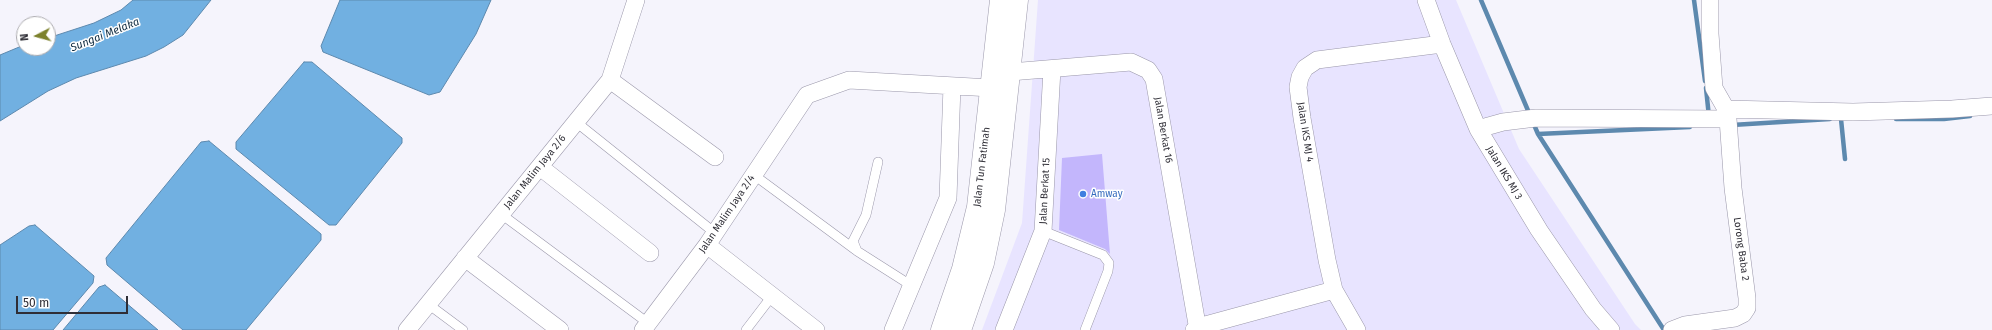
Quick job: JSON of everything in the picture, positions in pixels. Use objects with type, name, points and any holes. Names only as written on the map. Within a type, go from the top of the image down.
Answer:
[{"type":"main road","name":"Jalan Tun Fatimah","points":[[960,330],[983,263],[994,210],[1001,0]]},
{"type":"main road","name":"Jalan Tun Fatimah","points":[[942,330],[963,268],[978,206],[998,78],[1017,0]]},
{"type":"street","name":"Jalan Malim Jaya 2/6","points":[[407,330],[610,80],[636,0]]},
{"type":"street","name":"Jalan IKS MJ 3","points":[[1426,0],[1442,44],[1478,130],[1539,230],[1593,309],[1611,330]]},
{"type":"street","points":[[1710,0],[1710,34],[1714,88],[1727,114]]},
{"type":"street","name":"Jalan IKS MJ 4","points":[[1357,330],[1334,290],[1302,118],[1298,87],[1300,77],[1306,68],[1317,60],[1442,44]]},
{"type":"street","name":"Jalan Berkat 16","points":[[806,95],[849,80],[952,86],[1052,69],[1131,62],[1148,70],[1154,79],[1197,329]]},
{"type":"street","name":"Jalan Berkat 15","points":[[1004,330],[1043,231],[1052,69]]},
{"type":"street","points":[[610,80],[715,157]]},
{"type":"street","points":[[893,330],[948,198],[952,86]]},
{"type":"street","name":"Jalan Malim Jaya 2/4","points":[[645,327],[711,239],[806,95]]},
{"type":"street","points":[[1478,130],[1503,122],[1536,118],[1853,112],[1952,109],[1992,106]]},
{"type":"street","name":"Lorong Baba 2","points":[[1676,328],[1735,318],[1743,314],[1747,308],[1733,188],[1727,114]]},
{"type":"street","points":[[540,167],[650,253]]},
{"type":"street","points":[[711,239],[772,296],[816,330]]},
{"type":"street","points":[[465,258],[560,330]]},
{"type":"street","points":[[1197,329],[1334,290]]},
{"type":"lane","points":[[576,122],[711,239]]},
{"type":"lane","points":[[857,251],[853,241],[866,215],[878,162]]},
{"type":"lane","points":[[754,175],[857,251],[912,286]]},
{"type":"lane","points":[[501,214],[645,327]]},
{"type":"lane","points":[[1043,231],[1104,255],[1109,263],[1108,271],[1085,330]]},
{"type":"lane","points":[[746,330],[772,296]]},
{"type":"lane","points":[[428,304],[463,330]]},
{"type":"shaded area","points":[[1038,0],[1456,0],[1519,149],[1635,324],[1641,330],[982,330],[1022,223]]},
{"type":"water","name":"Sungai Melaka","points":[[133,0],[211,0],[183,35],[164,47],[146,56],[76,78],[48,91],[0,121],[0,55],[16,48],[16,56],[56,56],[56,35],[94,23],[121,10]]},
{"type":"water","points":[[340,0],[491,0],[476,34],[440,92],[429,95],[323,52],[321,46]]},
{"type":"water","points":[[304,62],[312,62],[402,138],[402,143],[336,225],[329,225],[236,149],[236,142]]},
{"type":"water","points":[[209,141],[321,234],[321,240],[246,330],[183,330],[107,265],[106,258],[201,142]]},
{"type":"water","points":[[35,225],[94,276],[93,283],[53,330],[0,330],[0,245],[29,226]]},
{"type":"water","points":[[105,285],[158,330],[63,330],[99,287]]},
{"type":"building","name":"Amway","points":[[1102,154],[1110,254],[1105,249],[1059,230],[1062,158]]},
{"type":"waterway","points":[[1481,0],[1538,134],[1664,330]]},
{"type":"waterway","points":[[1694,0],[1705,81]]},
{"type":"waterway","points":[[1706,88],[1709,117]]},
{"type":"waterway","points":[[1896,119],[1944,119],[1970,116]]},
{"type":"waterway","points":[[1732,125],[1830,119]]},
{"type":"waterway","points":[[1841,119],[1845,159]]},
{"type":"waterway","points":[[1538,134],[1690,127]]},
{"type":"place","name":"Amway","points":[[1083,194]]}]
